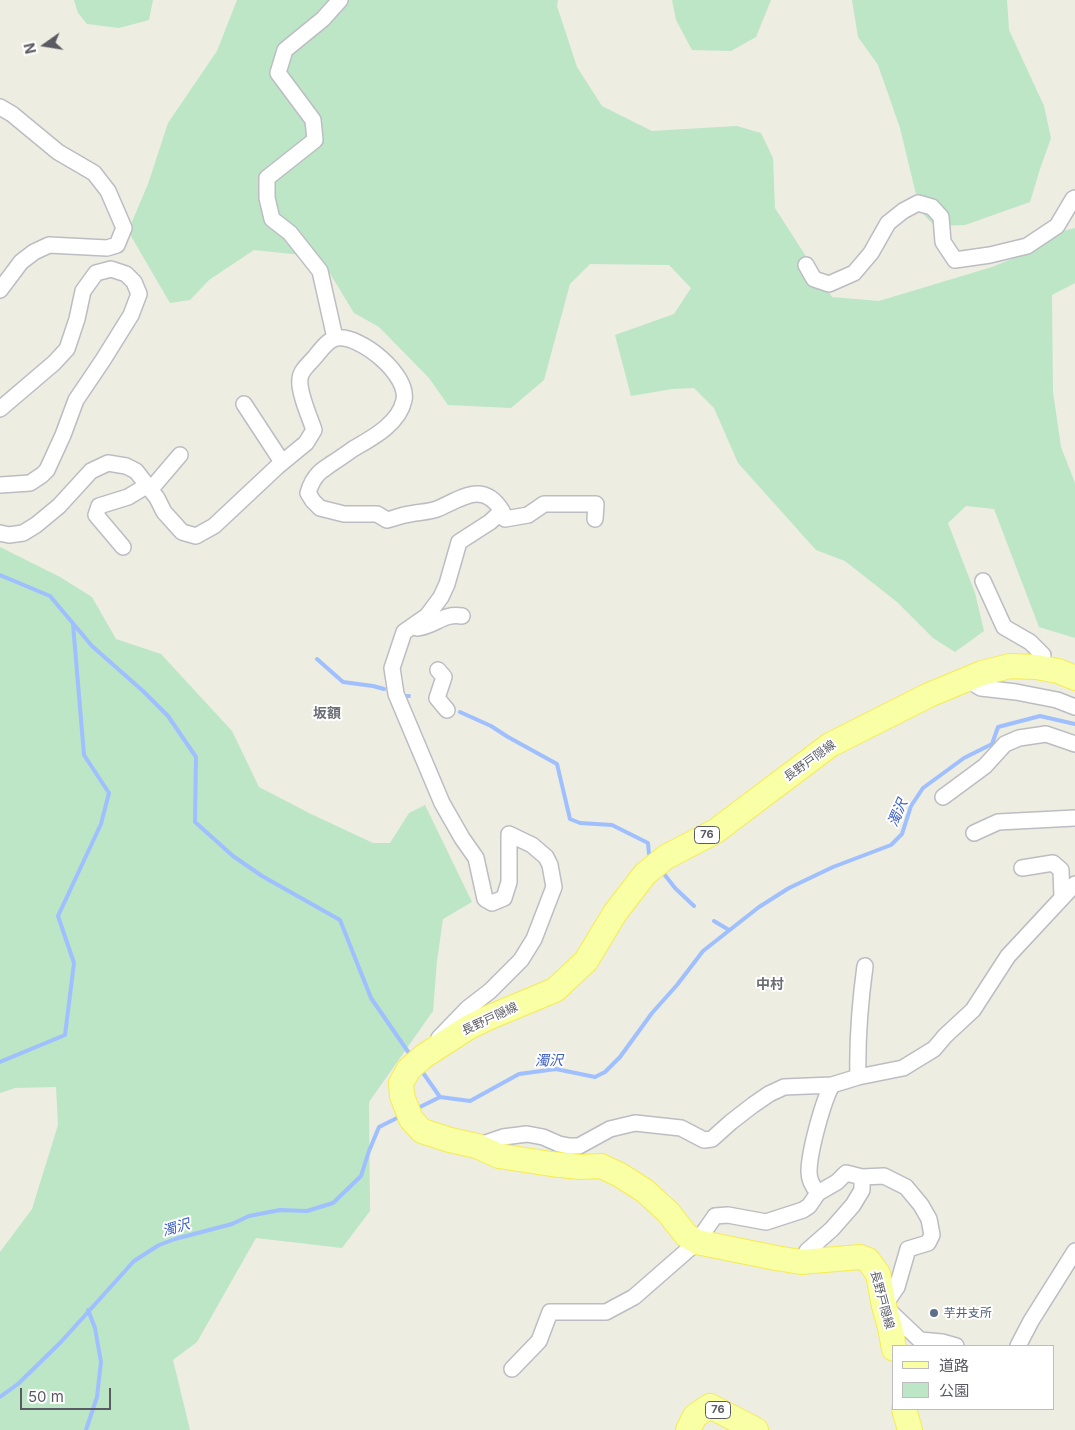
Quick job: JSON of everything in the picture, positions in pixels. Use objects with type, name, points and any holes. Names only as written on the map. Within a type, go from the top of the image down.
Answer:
[{"type":"main road","name":"長野戸隠線","points":[[893,1345],[878,1274],[868,1260],[860,1257],[801,1262],[697,1242],[686,1235],[668,1212],[645,1191],[620,1175],[601,1166],[580,1167],[499,1156],[477,1146],[450,1140],[422,1130],[411,1120],[402,1096],[401,1083],[409,1069],[424,1056],[469,1027],[555,990],[586,961],[616,913],[645,874],[666,856],[716,831],[830,745],[929,695],[982,673],[1040,661],[1075,678]]},
{"type":"main road","name":"76","points":[[688,1430],[695,1416],[710,1406],[756,1430]]},
{"type":"main road","points":[[904,1410],[910,1430]]},
{"type":"street","points":[[335,338],[320,271],[290,234],[272,219],[267,198],[267,178],[315,140],[313,120],[278,73],[285,50],[323,19],[340,0]]},
{"type":"street","points":[[0,107],[12,114],[58,152],[94,173],[108,191],[124,228],[117,245],[106,248],[49,245],[34,252],[21,262],[0,290]]},
{"type":"street","points":[[806,265],[814,279],[829,284],[854,274],[871,253],[888,223],[903,211],[918,203],[932,206],[941,217],[943,242],[954,260],[1000,253],[1027,246],[1057,226],[1075,198]]},
{"type":"street","points":[[0,485],[30,482],[47,470],[76,400],[131,316],[138,294],[134,282],[126,274],[112,269],[96,273],[84,291],[67,349],[54,363],[3,400]]},
{"type":"street","points":[[0,533],[23,533],[36,525],[59,506],[91,471],[108,463],[126,466],[136,471],[157,498],[164,512],[182,532],[196,536],[214,526],[282,462],[306,443],[314,430],[300,387],[300,377],[326,344],[335,338],[347,338],[376,353],[394,371],[404,387],[404,400],[395,420],[374,437],[319,473],[311,484],[308,493],[320,508],[344,514],[378,514],[387,520],[436,509],[466,495],[486,495],[497,502],[504,519],[528,515],[544,504],[596,504],[595,519]]},
{"type":"street","points":[[244,404],[282,462]]},
{"type":"street","points":[[123,547],[96,515],[99,506],[128,497],[149,487],[180,455]]},
{"type":"street","points":[[424,1056],[441,1035],[468,1008],[490,991],[521,960],[534,939],[554,887],[550,865],[546,857],[532,845],[509,834],[509,882],[504,898],[492,903],[485,899],[476,858],[442,803],[396,694],[392,668],[404,632],[427,616],[441,597],[447,584],[459,542],[490,522],[502,511]]},
{"type":"street","points":[[983,581],[1004,627],[1030,642],[1040,661],[1075,666]]},
{"type":"street","points":[[408,629],[424,627],[451,615],[462,616]]},
{"type":"street","points":[[438,670],[444,677],[436,698],[447,710]]},
{"type":"street","points":[[966,679],[981,688],[1016,692],[1057,700],[1075,707]]},
{"type":"street","points":[[943,797],[985,766],[1005,744],[1019,738],[1046,734],[1075,744]]},
{"type":"street","points":[[974,833],[998,822],[1075,818]]},
{"type":"street","points":[[1022,868],[1053,863],[1061,870],[1062,898]]},
{"type":"street","points":[[477,1146],[503,1137],[527,1134],[558,1144],[579,1146],[610,1130],[635,1123],[681,1128],[704,1140],[712,1139],[753,1105],[784,1087],[832,1084],[903,1068],[934,1049],[973,1010],[1008,956],[1075,884]]},
{"type":"street","points":[[858,1077],[859,1024],[865,966]]},
{"type":"street","points":[[818,1194],[812,1184],[809,1172],[821,1113],[832,1084]]},
{"type":"street","points":[[512,1369],[539,1341],[550,1312],[606,1312],[634,1297],[697,1242],[715,1216],[728,1215],[766,1222],[803,1210],[809,1206],[818,1194],[837,1182],[846,1173],[862,1177],[884,1176],[906,1186],[921,1205],[929,1219],[932,1235],[928,1243],[908,1249],[897,1287],[884,1306],[920,1340],[952,1345]]},
{"type":"street","points":[[801,1262],[807,1251],[832,1229],[853,1205],[862,1190],[862,1177]]},
{"type":"street","points":[[1018,1345],[1031,1320],[1075,1252]]},
{"type":"green space","points":[[74,0],[153,0],[149,20],[119,28],[87,24],[78,13]]},
{"type":"green space","points":[[237,0],[558,0],[557,6],[577,67],[602,106],[652,131],[737,126],[761,133],[773,158],[775,208],[832,297],[879,301],[992,267],[1036,249],[1063,231],[1075,228],[1075,283],[1052,295],[1053,392],[1061,447],[1075,483],[1075,638],[1039,627],[994,509],[966,506],[948,523],[975,593],[984,631],[955,652],[933,638],[897,602],[845,561],[816,550],[738,463],[714,408],[694,388],[672,389],[631,396],[615,335],[674,314],[691,288],[669,265],[590,264],[570,284],[544,380],[511,408],[448,405],[429,378],[379,327],[354,313],[320,257],[254,250],[209,280],[190,300],[170,303],[128,231],[148,184],[168,123],[217,51]]},
{"type":"green space","points":[[672,0],[771,0],[756,37],[731,51],[692,50],[676,20]]},
{"type":"green space","points":[[852,0],[1007,0],[1009,30],[1044,106],[1051,138],[1030,202],[965,225],[935,226],[920,211],[900,128],[878,65],[858,37]]},
{"type":"green space","points":[[0,547],[60,577],[92,597],[116,639],[161,654],[232,731],[259,787],[373,843],[390,843],[409,813],[425,805],[472,902],[443,919],[433,1011],[369,1102],[370,1211],[342,1248],[256,1238],[197,1342],[173,1360],[190,1430],[0,1430],[0,1252],[32,1209],[58,1125],[56,1087],[15,1088],[0,1093]]},
{"type":"waterway","points":[[0,575],[50,596],[92,646],[168,716],[196,757],[195,822],[233,856],[262,876],[340,920],[371,998],[411,1056]]},
{"type":"waterway","points":[[0,1062],[65,1035],[74,963],[58,916],[101,824],[109,793],[84,755],[73,624]]},
{"type":"waterway","points":[[317,659],[343,682],[384,689]]},
{"type":"waterway","points":[[460,712],[491,726],[557,764],[570,819],[580,823],[612,825],[648,843],[651,857]]},
{"type":"waterway","name":"濁沢","points":[[416,1109],[440,1097],[470,1101],[519,1074],[556,1069],[595,1077],[605,1072],[620,1057],[652,1013],[677,985],[703,951],[759,907],[789,888],[833,867],[891,845],[902,834],[911,806],[923,788],[964,758],[992,744],[998,727],[1040,716],[1075,724]]},
{"type":"waterway","points":[[661,870],[675,888],[694,906]]},
{"type":"waterway","points":[[714,921],[729,930]]},
{"type":"waterway","points":[[421,1070],[440,1097]]},
{"type":"waterway","name":"濁沢","points":[[0,1397],[18,1384],[61,1342],[134,1261],[159,1245],[232,1224],[249,1216],[280,1210],[307,1211],[333,1203],[361,1176],[379,1127],[401,1116]]},
{"type":"waterway","points":[[86,1430],[97,1397],[101,1362],[95,1328],[88,1310]]},
{"type":"place","name":"芋井支所","points":[[934,1313]]},
{"type":"district","name":"坂額","points":[[327,714]]},
{"type":"district","name":"中村","points":[[770,985]]}]
